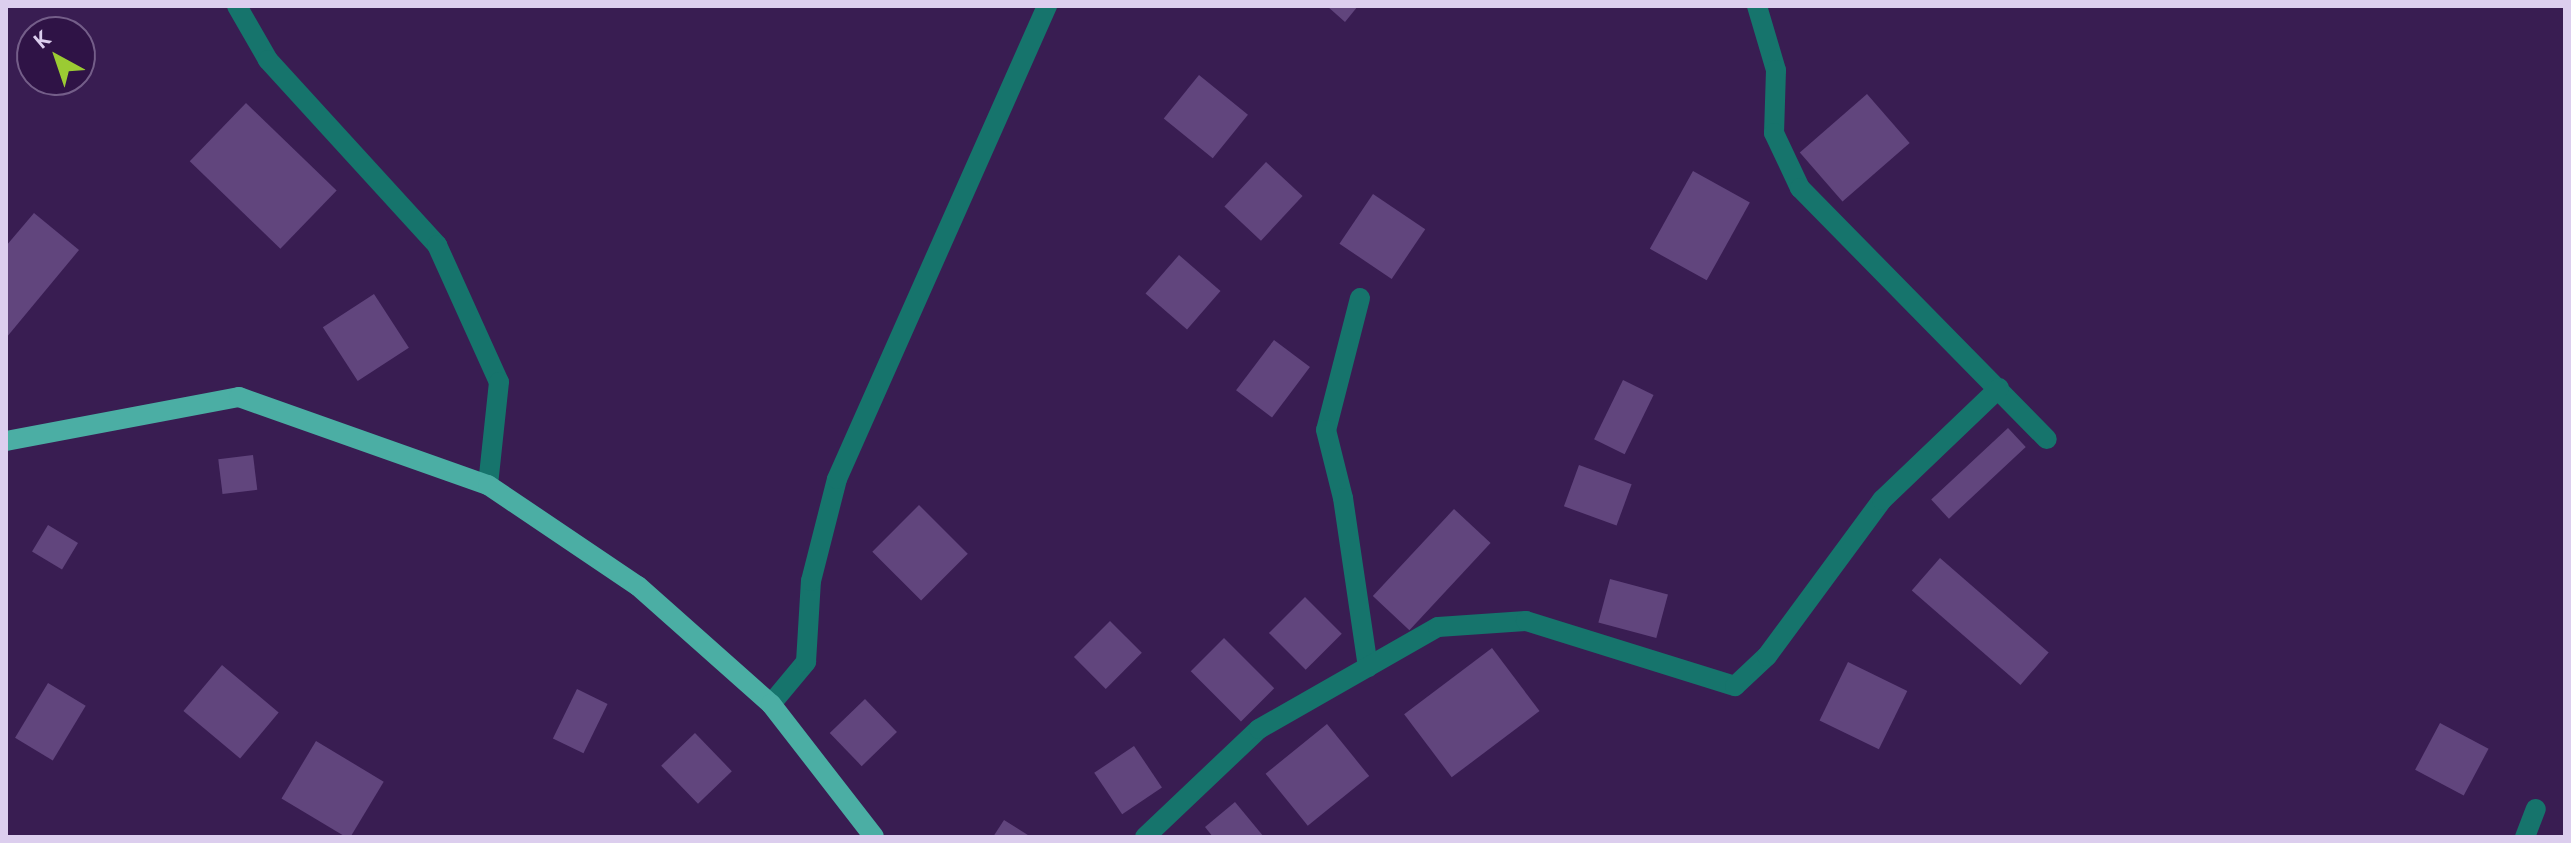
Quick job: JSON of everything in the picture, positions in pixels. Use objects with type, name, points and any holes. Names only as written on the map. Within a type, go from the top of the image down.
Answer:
[{"type":"main road","points":[[6,441],[239,397],[488,485],[638,586],[771,704],[874,837]]},
{"type":"street","points":[[237,6],[268,60],[437,245],[499,382],[488,485]]},
{"type":"street","points":[[771,704],[806,662],[811,581],[837,479],[1047,6]]},
{"type":"street","points":[[1757,6],[1776,70],[1774,133],[1800,188],[2047,439]]},
{"type":"street","points":[[1360,298],[1326,430],[1343,498],[1368,667]]},
{"type":"street","points":[[1145,837],[1259,729],[1438,627],[1526,621],[1735,686],[1767,656],[1882,500],[1999,388]]},
{"type":"street","points":[[2525,837],[2536,809]]},
{"type":"building","points":[[1327,6],[1358,6],[1345,22]]},
{"type":"building","points":[[1199,75],[1248,115],[1213,158],[1164,119]]},
{"type":"building","points":[[1867,94],[1910,143],[1842,201],[1800,152]]},
{"type":"building","points":[[246,103],[337,191],[280,249],[190,161]]},
{"type":"building","points":[[1266,162],[1303,196],[1261,241],[1224,207]]},
{"type":"building","points":[[1693,171],[1750,203],[1707,280],[1650,249]]},
{"type":"building","points":[[1373,194],[1425,229],[1392,279],[1339,244]]},
{"type":"building","points":[[34,213],[79,250],[6,338],[6,246]]},
{"type":"building","points":[[1179,255],[1221,291],[1187,330],[1146,293]]},
{"type":"building","points":[[374,294],[409,348],[358,381],[323,327]]},
{"type":"building","points":[[1274,340],[1310,367],[1272,417],[1236,390]]},
{"type":"building","points":[[1623,380],[1654,395],[1625,454],[1594,439]]},
{"type":"building","points":[[2008,428],[2026,447],[1949,519],[1931,500]]},
{"type":"building","points":[[253,455],[257,490],[223,494],[218,459]]},
{"type":"building","points":[[1579,465],[1632,484],[1617,525],[1564,506]]},
{"type":"building","points":[[919,505],[968,554],[921,600],[872,552]]},
{"type":"building","points":[[1454,509],[1491,543],[1409,630],[1373,596]]},
{"type":"building","points":[[48,525],[78,543],[62,570],[32,552]]},
{"type":"building","points":[[1940,558],[2049,652],[2020,685],[1912,590]]},
{"type":"building","points":[[1610,579],[1668,595],[1656,638],[1598,622]]},
{"type":"building","points":[[1305,597],[1342,634],[1306,670],[1269,633]]},
{"type":"building","points":[[1110,621],[1142,653],[1106,689],[1074,657]]},
{"type":"building","points":[[1224,638],[1274,688],[1241,721],[1191,671]]},
{"type":"building","points":[[1492,648],[1540,711],[1452,777],[1404,714]]},
{"type":"building","points":[[1848,662],[1907,691],[1879,749],[1820,720]]},
{"type":"building","points":[[222,665],[279,713],[240,759],[183,711]]},
{"type":"building","points":[[48,683],[86,706],[53,761],[15,738]]},
{"type":"building","points":[[577,689],[608,704],[583,753],[553,738]]},
{"type":"building","points":[[865,699],[897,732],[862,766],[830,733]]},
{"type":"building","points":[[2440,723],[2489,749],[2464,796],[2415,770]]},
{"type":"building","points":[[1327,724],[1369,776],[1308,826],[1266,774]]},
{"type":"building","points":[[695,733],[732,771],[698,804],[661,766]]},
{"type":"building","points":[[316,741],[384,782],[350,837],[281,798]]},
{"type":"building","points":[[1134,746],[1162,787],[1122,814],[1094,773]]},
{"type":"building","points":[[1235,802],[1264,837],[1213,837],[1205,827]]},
{"type":"building","points":[[1004,820],[1031,837],[993,837]]}]
